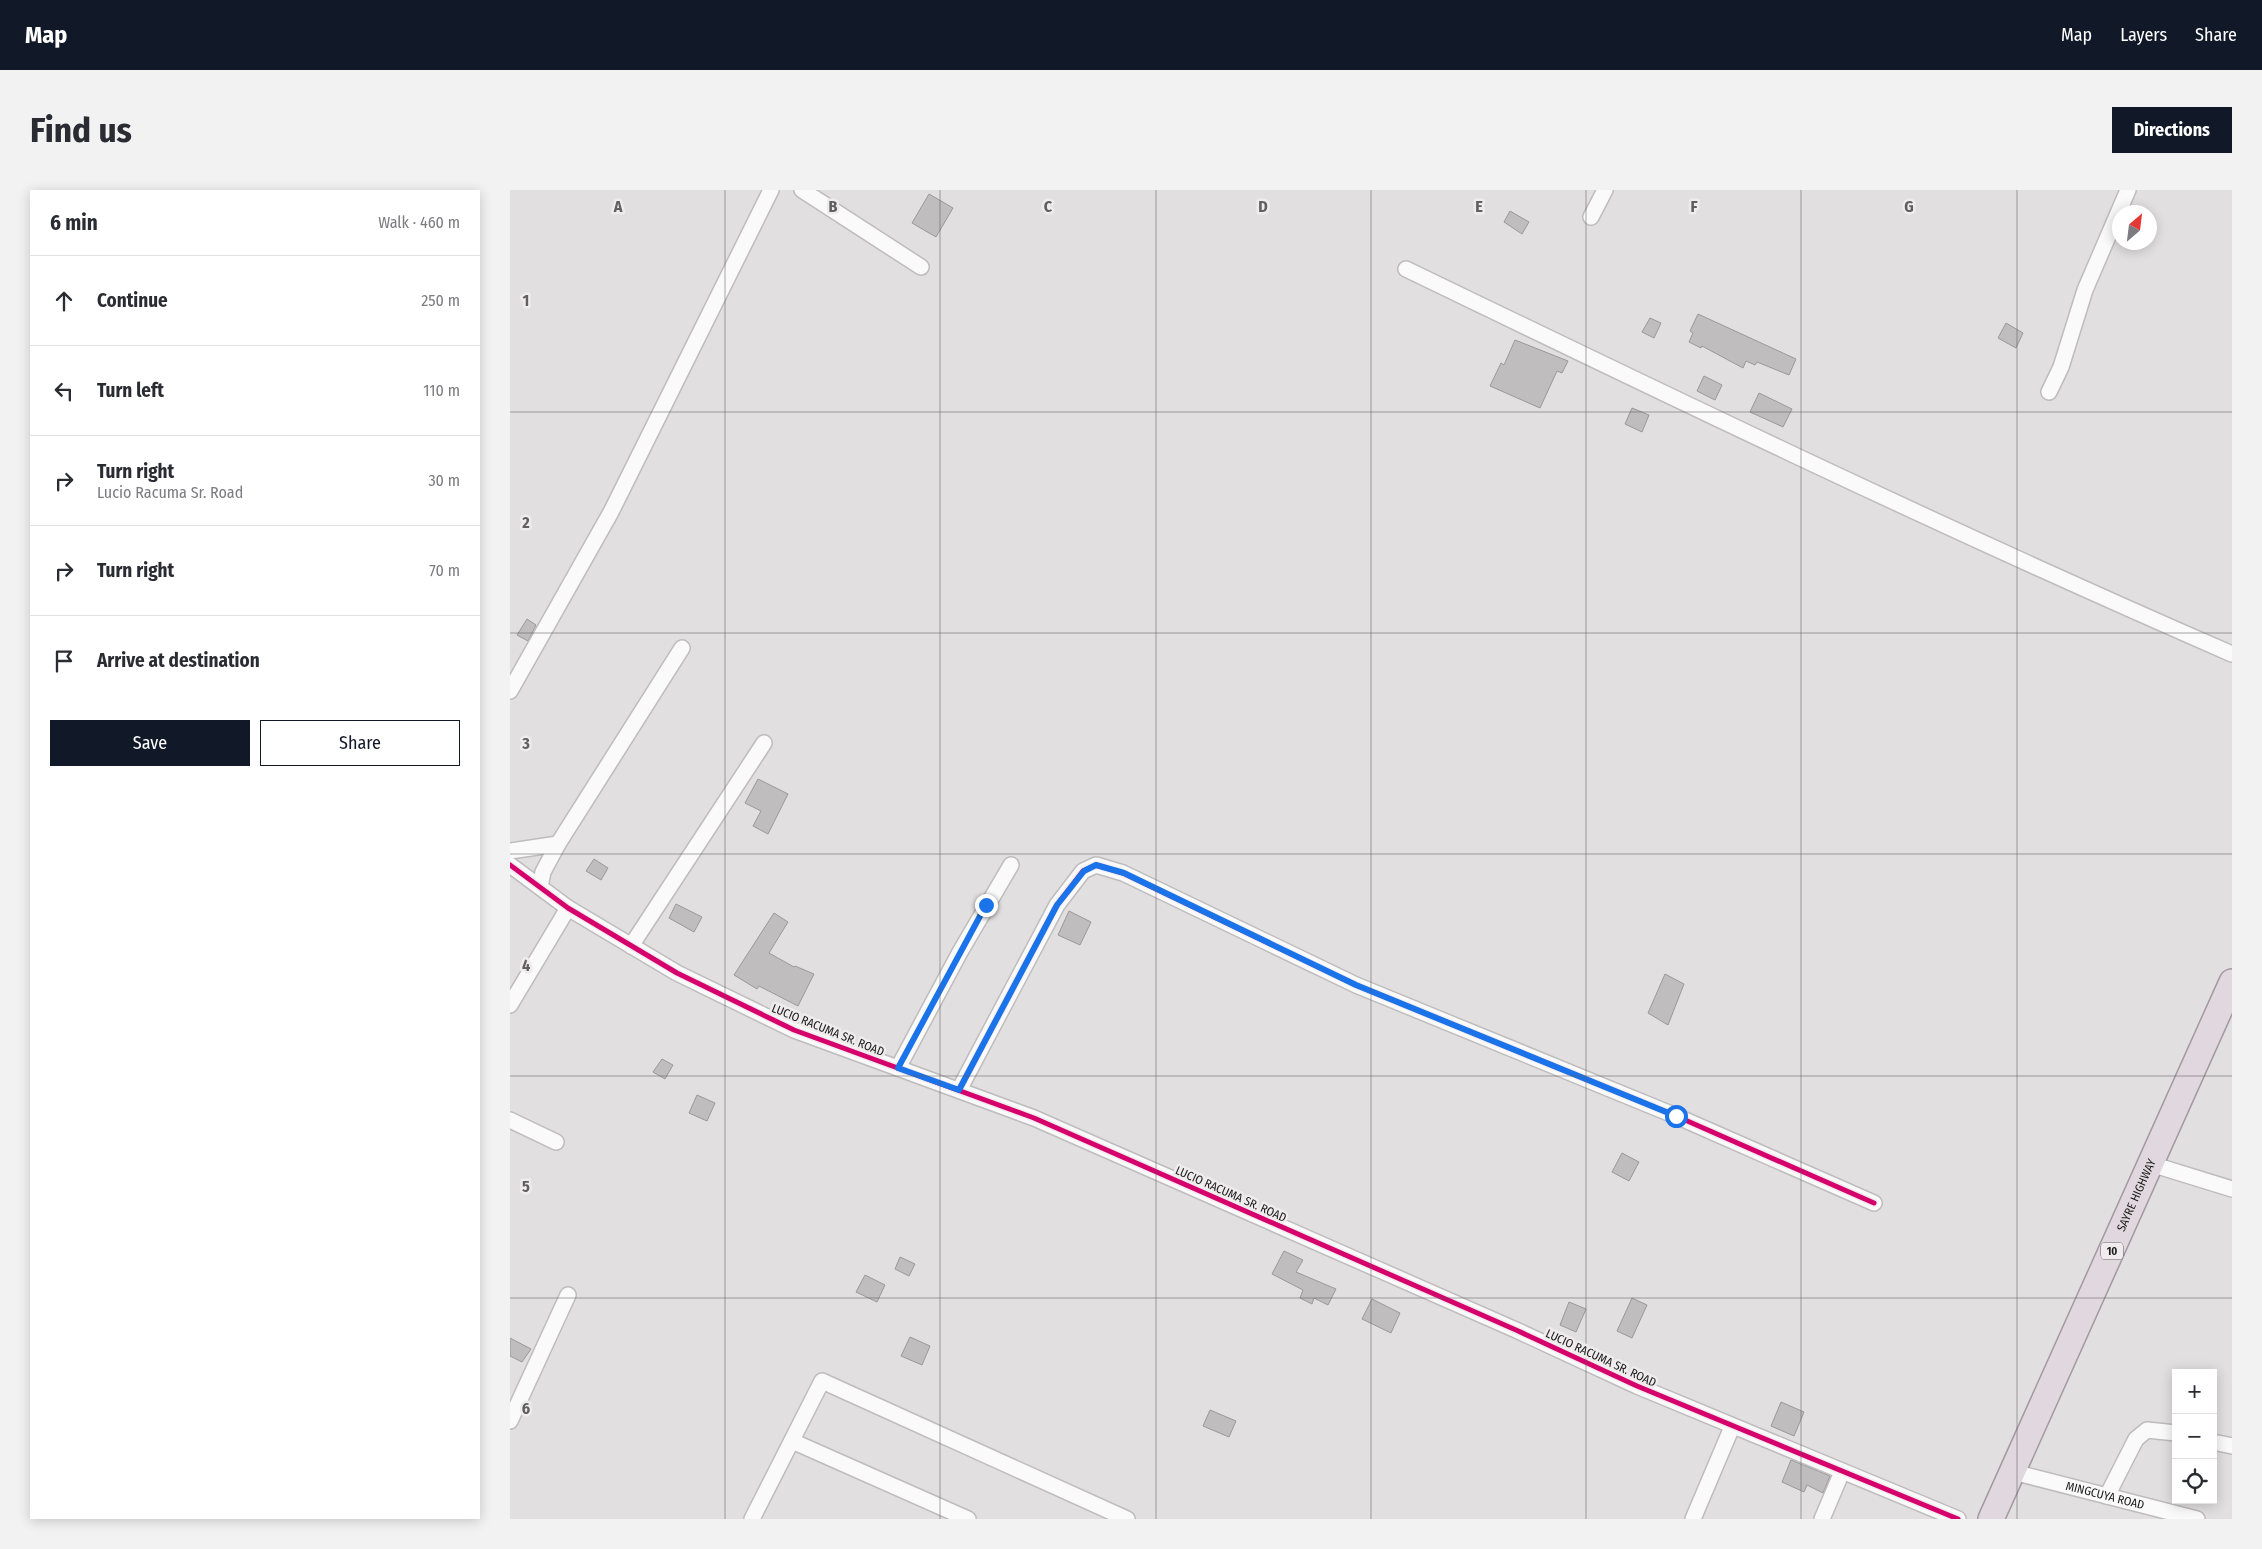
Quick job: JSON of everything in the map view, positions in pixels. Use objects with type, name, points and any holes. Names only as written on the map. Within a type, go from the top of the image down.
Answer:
[{"type":"highway","name":"SAYRE HIGHWAY","points":[[1991,1519],[2232,982]]},
{"type":"street","points":[[510,691],[611,512],[771,190]]},
{"type":"street","points":[[802,190],[921,268]]},
{"type":"street","points":[[1591,217],[1605,190]]},
{"type":"street","points":[[2049,392],[2061,367],[2089,281],[2128,190]]},
{"type":"street","points":[[1406,269],[1594,360],[2085,590],[2232,654]]},
{"type":"street","points":[[540,888],[543,872],[558,844],[682,648]]},
{"type":"street","points":[[632,946],[764,743]]},
{"type":"street","points":[[510,851],[558,844]]},
{"type":"street","name":"LUCIO RACUMA SR. ROAD","points":[[510,865],[568,908],[677,973],[794,1030],[1034,1118],[1732,1427],[1958,1519]]},
{"type":"street","points":[[898,1068],[946,977],[1011,865]]},
{"type":"street","points":[[959,1090],[1057,905],[1084,871],[1096,865],[1124,873],[1356,985],[1676,1116],[1874,1203]]},
{"type":"street","points":[[510,1005],[568,908]]},
{"type":"street","points":[[510,1120],[556,1142]]},
{"type":"street","points":[[2151,1164],[2232,1189]]},
{"type":"street","points":[[510,1421],[568,1295]]},
{"type":"street","points":[[752,1519],[822,1381],[1127,1519]]},
{"type":"street","points":[[1693,1519],[1732,1427]]},
{"type":"street","points":[[2107,1496],[2136,1439],[2147,1430],[2172,1433]]},
{"type":"street","points":[[792,1440],[968,1519]]},
{"type":"street","points":[[2217,1443],[2232,1446]]},
{"type":"street","points":[[1822,1519],[1842,1472]]},
{"type":"street","name":"MINGCUYA ROAD","points":[[2013,1472],[2197,1519]]},
{"type":"building","points":[[929,194],[953,208],[936,237],[912,223]]},
{"type":"building","points":[[1510,211],[1529,222],[1522,234],[1504,222]]},
{"type":"building","points":[[1698,314],[1796,359],[1789,375],[1757,362],[1755,365],[1746,361],[1743,368],[1702,346],[1701,348],[1689,342],[1693,333],[1690,331]]},
{"type":"building","points":[[1650,318],[1661,323],[1654,338],[1642,332]]},
{"type":"building","points":[[2006,323],[2023,333],[2016,348],[1998,338]]},
{"type":"building","points":[[1515,340],[1568,361],[1562,373],[1557,371],[1540,408],[1490,386],[1501,363],[1504,365]]},
{"type":"building","points":[[1704,376],[1722,385],[1715,400],[1697,391]]},
{"type":"building","points":[[1759,393],[1792,409],[1783,427],[1750,412]]},
{"type":"building","points":[[1632,408],[1649,415],[1642,432],[1625,424]]},
{"type":"building","points":[[527,619],[536,625],[528,641],[517,635]]},
{"type":"building","points":[[758,779],[788,794],[768,834],[753,826],[761,811],[745,803]]},
{"type":"building","points":[[594,859],[608,868],[601,880],[586,871]]},
{"type":"building","points":[[676,904],[702,917],[694,932],[669,918]]},
{"type":"building","points":[[1069,911],[1091,922],[1080,945],[1058,935]]},
{"type":"building","points":[[774,913],[788,922],[769,953],[794,967],[814,974],[798,1006],[759,986],[757,989],[734,975]]},
{"type":"building","points":[[1665,974],[1684,984],[1668,1025],[1648,1013]]},
{"type":"building","points":[[662,1059],[673,1065],[665,1079],[653,1072]]},
{"type":"building","points":[[697,1095],[715,1103],[707,1121],[689,1113]]},
{"type":"building","points":[[1622,1153],[1639,1162],[1629,1181],[1612,1172]]},
{"type":"building","points":[[1284,1251],[1303,1260],[1296,1272],[1336,1289],[1328,1305],[1314,1298],[1312,1304],[1300,1298],[1303,1290],[1272,1274]]},
{"type":"building","points":[[900,1257],[915,1264],[909,1276],[895,1269]]},
{"type":"building","points":[[865,1275],[885,1285],[877,1302],[856,1292]]},
{"type":"building","points":[[1632,1298],[1647,1305],[1632,1338],[1617,1331]]},
{"type":"building","points":[[1372,1299],[1400,1313],[1391,1333],[1362,1319]]},
{"type":"building","points":[[1569,1302],[1586,1309],[1576,1332],[1560,1325]]},
{"type":"building","points":[[910,1337],[930,1346],[922,1365],[901,1356]]},
{"type":"building","points":[[510,1338],[531,1349],[522,1362],[510,1356]]},
{"type":"building","points":[[1781,1402],[1804,1412],[1794,1436],[1771,1426]]},
{"type":"building","points":[[1210,1410],[1236,1421],[1229,1437],[1203,1426]]},
{"type":"building","points":[[1791,1460],[1830,1476],[1823,1493],[1807,1485],[1804,1492],[1782,1482]]},
{"type":"cycle path","points":[[510,865],[568,908],[677,973],[794,1030],[1034,1118],[1516,1330],[1637,1386],[1958,1519]]},
{"type":"cycle path","points":[[959,1090],[1057,905],[1083,871],[1096,865],[1123,873],[1356,985],[1676,1116],[1874,1203]]},
{"type":"route","points":[[986,905],[936,994],[898,1068],[959,1090],[1057,905],[1084,871],[1096,865],[1124,873],[1356,985],[1676,1116]]}]
